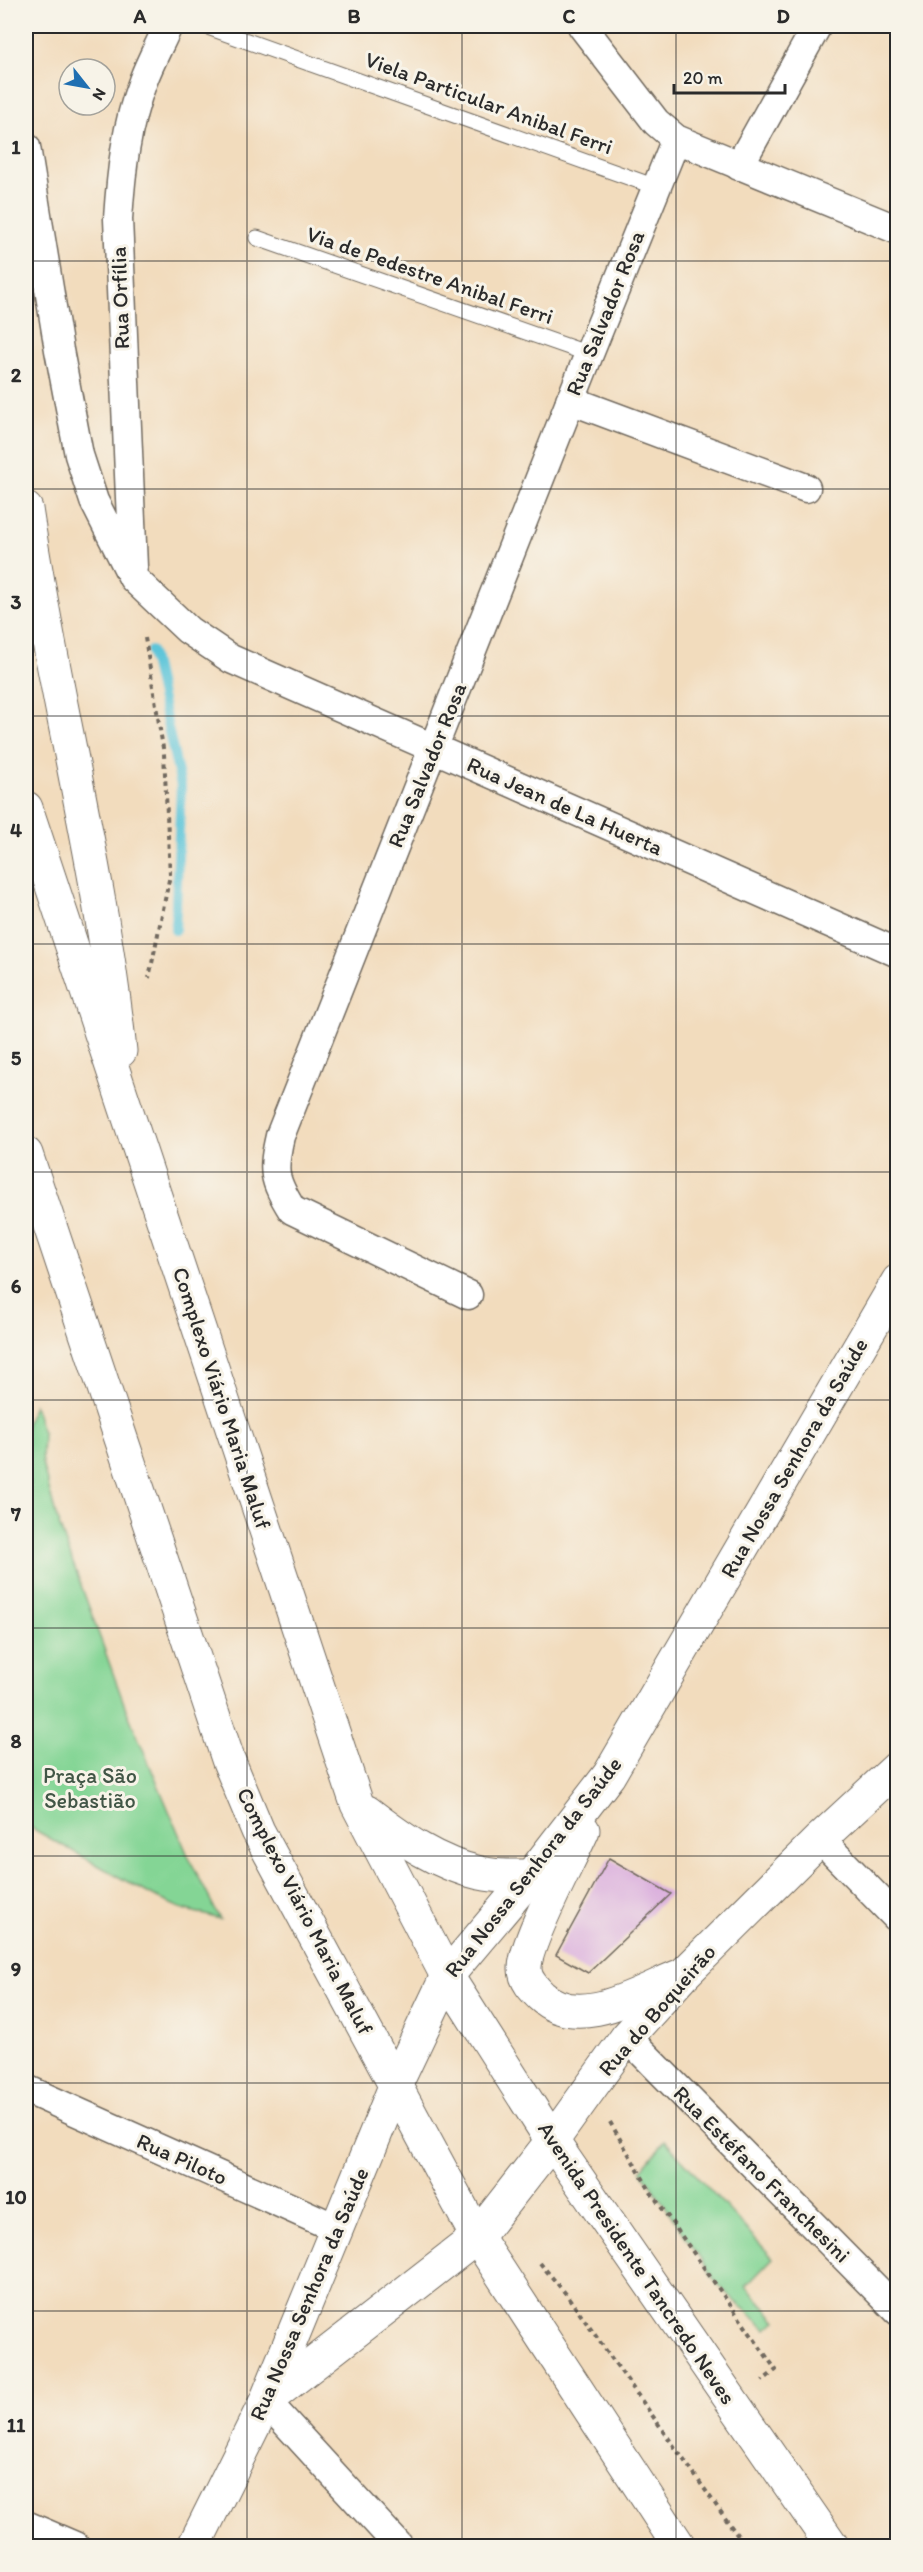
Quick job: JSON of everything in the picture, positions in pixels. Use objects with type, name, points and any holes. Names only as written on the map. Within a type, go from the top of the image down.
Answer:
[{"type":"main road","points":[[26,509],[40,607],[106,938],[126,1113]]},
{"type":"main road","name":"Complexo Viário Maria Maluf","points":[[26,808],[357,1804],[447,1976]]},
{"type":"main road","name":"Complexo Viário Maria Maluf","points":[[26,1154],[228,1759],[258,1831],[396,2084]]},
{"type":"main road","name":"Rua Nossa Senhora da Saúde","points":[[194,2547],[266,2401],[396,2084],[447,1976],[531,1876],[609,1775],[897,1281]]},
{"type":"main road","name":"Rua do Boqueirão","points":[[266,2401],[477,2237],[552,2141],[627,2037],[684,1974],[820,1839],[897,1767]]},
{"type":"main road","points":[[609,1775],[532,1941],[525,1970],[531,1986],[556,2007],[578,2011],[605,2006],[684,1974]]},
{"type":"main road","points":[[357,1804],[408,1843],[450,1864],[482,1874],[531,1876]]},
{"type":"main road","name":"Avenida Presidente Tancredo Neves","points":[[447,1976],[552,2141],[832,2547]]},
{"type":"main road","points":[[396,2084],[477,2237],[679,2547]]},
{"type":"street","name":"Rua Orfília","points":[[133,578],[118,219],[121,177],[131,124],[142,82],[168,26]]},
{"type":"street","points":[[582,26],[656,122],[676,139],[897,230]]},
{"type":"street","points":[[739,166],[817,26]]},
{"type":"street","name":"Rua Salvador Rosa","points":[[468,1295],[292,1210],[278,1188],[273,1164],[280,1136],[588,354],[676,139]]},
{"type":"street","name":"Rua Jean de La Huerta","points":[[26,147],[59,351],[79,455],[94,501],[133,578],[188,630],[231,660],[897,953]]},
{"type":"street","points":[[570,400],[806,488]]},
{"type":"street","points":[[820,1839],[897,1918]]},
{"type":"street","name":"Rua Estéfano Franchesini","points":[[627,2037],[897,2311]]},
{"type":"street","name":"Rua Piloto","points":[[26,2089],[338,2229]]},
{"type":"street","points":[[266,2401],[399,2547]]},
{"type":"street","points":[[26,2525],[75,2547]]},
{"type":"lane","name":"Viela Particular Anibal Ferri","points":[[205,26],[656,187]]},
{"type":"lane","name":"Via de Pedestre Anibal Ferri","points":[[257,238],[588,354]]},
{"type":"path","points":[[144,632],[164,754],[170,875],[147,985]]},
{"type":"path","points":[[590,2088],[652,2194],[776,2370]]},
{"type":"path","points":[[537,2260],[566,2294],[745,2547]]},
{"type":"green space","name":"Praça São Sebastião","points":[[34,1405],[43,1433],[42,1463],[57,1519],[126,1709],[189,1858],[220,1919],[180,1908],[153,1896],[26,1825],[26,1423]]},
{"type":"green space","points":[[665,2141],[773,2258],[746,2286],[777,2321],[766,2329],[719,2286],[641,2170]]},
{"type":"building","points":[[609,1858],[671,1894],[588,1973],[556,1955]]},
{"type":"waterway","points":[[151,651],[181,786],[175,930]]}]
